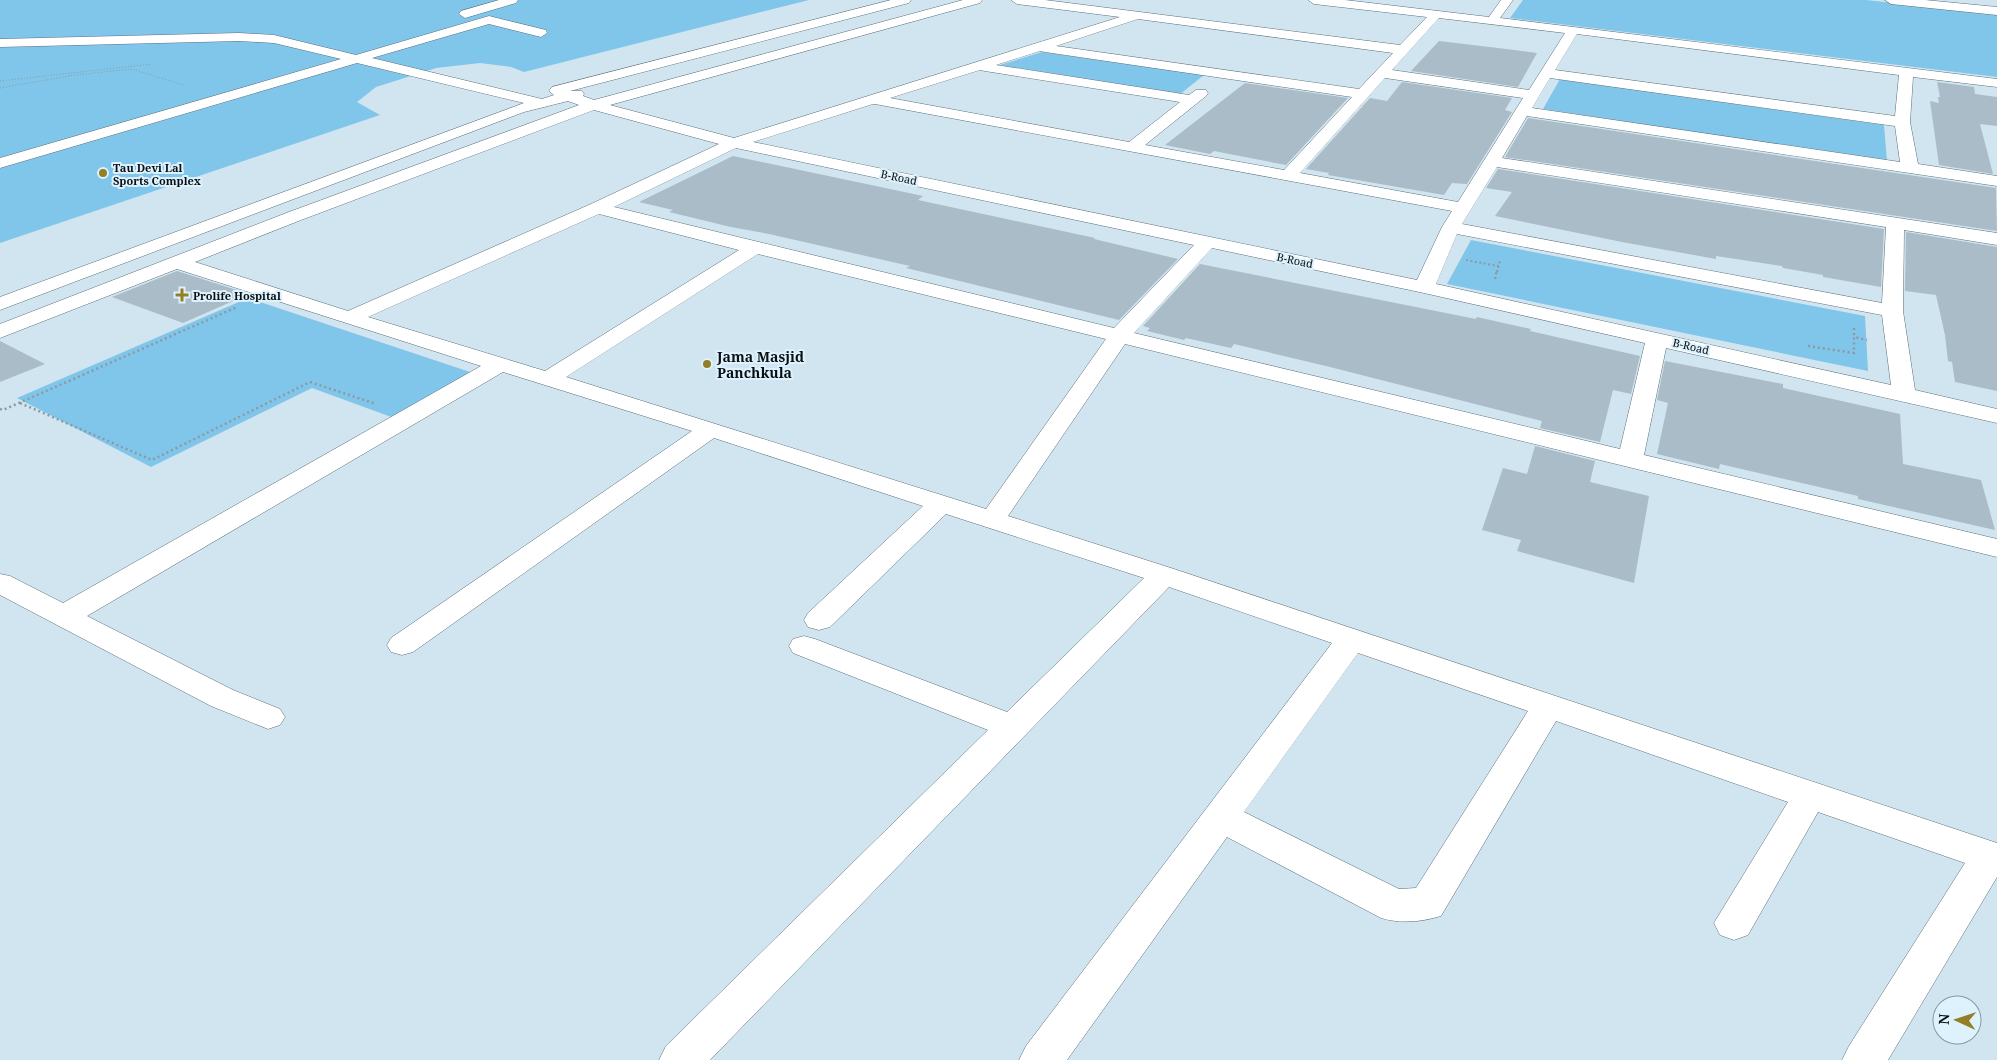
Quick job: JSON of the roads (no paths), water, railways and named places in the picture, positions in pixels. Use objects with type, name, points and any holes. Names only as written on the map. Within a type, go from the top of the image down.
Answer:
[{"type":"street","points":[[409,30],[512,0]]},
{"type":"street","points":[[0,304],[521,104],[905,0]]},
{"type":"street","points":[[0,290],[502,105],[542,103],[562,93],[926,0]]},
{"type":"street","points":[[0,332],[294,216],[593,105],[976,0]]},
{"type":"street","points":[[1017,0],[1404,50]]},
{"type":"street","points":[[1314,0],[1349,2],[1436,15],[1573,30],[1997,83]]},
{"type":"street","points":[[1492,21],[1507,0]]},
{"type":"street","points":[[1891,0],[1997,11]]},
{"type":"street","points":[[1288,176],[1436,15]]},
{"type":"street","points":[[348,318],[597,208],[734,143],[1136,16]]},
{"type":"street","points":[[355,58],[489,20],[541,33]]},
{"type":"street","points":[[1424,287],[1450,227],[1573,30]]},
{"type":"street","points":[[0,43],[239,37],[274,39],[330,58],[502,105]]},
{"type":"street","points":[[0,49],[220,43],[264,48],[301,59],[355,58],[521,104]]},
{"type":"street","points":[[0,163],[330,58],[354,44]]},
{"type":"street","points":[[1038,47],[1363,94]]},
{"type":"street","points":[[978,66],[1192,100]]},
{"type":"street","points":[[1906,71],[1902,122],[1910,170]]},
{"type":"street","points":[[1546,72],[1902,122]]},
{"type":"street","points":[[1382,73],[1532,95]]},
{"type":"street","points":[[1132,147],[1226,74]]},
{"type":"street","name":"B-Road","points":[[562,93],[593,105],[734,143],[1424,287],[1997,416]]},
{"type":"street","points":[[871,100],[1462,208]]},
{"type":"street","points":[[1522,112],[1910,170],[1997,181]]},
{"type":"street","points":[[0,148],[94,120]]},
{"type":"street","points":[[1491,161],[1895,222],[1997,240]]},
{"type":"street","points":[[597,208],[755,248],[1997,548]]},
{"type":"street","points":[[1895,222],[1892,311],[1904,396]]},
{"type":"street","points":[[1450,227],[1892,311]]},
{"type":"street","points":[[992,520],[1119,336],[1208,241]]},
{"type":"street","points":[[547,379],[755,248]]},
{"type":"street","points":[[178,263],[348,318],[711,429],[1164,575],[1993,858],[1864,1060]]},
{"type":"street","points":[[1630,460],[1657,338]]},
{"type":"street","points":[[64,616],[500,364]]},
{"type":"street","points":[[402,645],[711,429]]},
{"type":"street","points":[[942,504],[812,633],[1014,727]]},
{"type":"street","points":[[681,1060],[1164,575]]},
{"type":"street","points":[[0,583],[222,698],[268,718]]},
{"type":"street","points":[[1041,1060],[1352,639]]},
{"type":"street","points":[[1221,816],[1395,906],[1427,904],[1548,706]]},
{"type":"street","points":[[1734,923],[1810,795]]},
{"type":"place","name":"Tau Devi Lal Sports Complex","points":[[103,173]]},
{"type":"place","name":"Prolife Hospital","points":[[182,295]]},
{"type":"place","name":"Jama Masjid Panchkula","points":[[707,364]]}]
